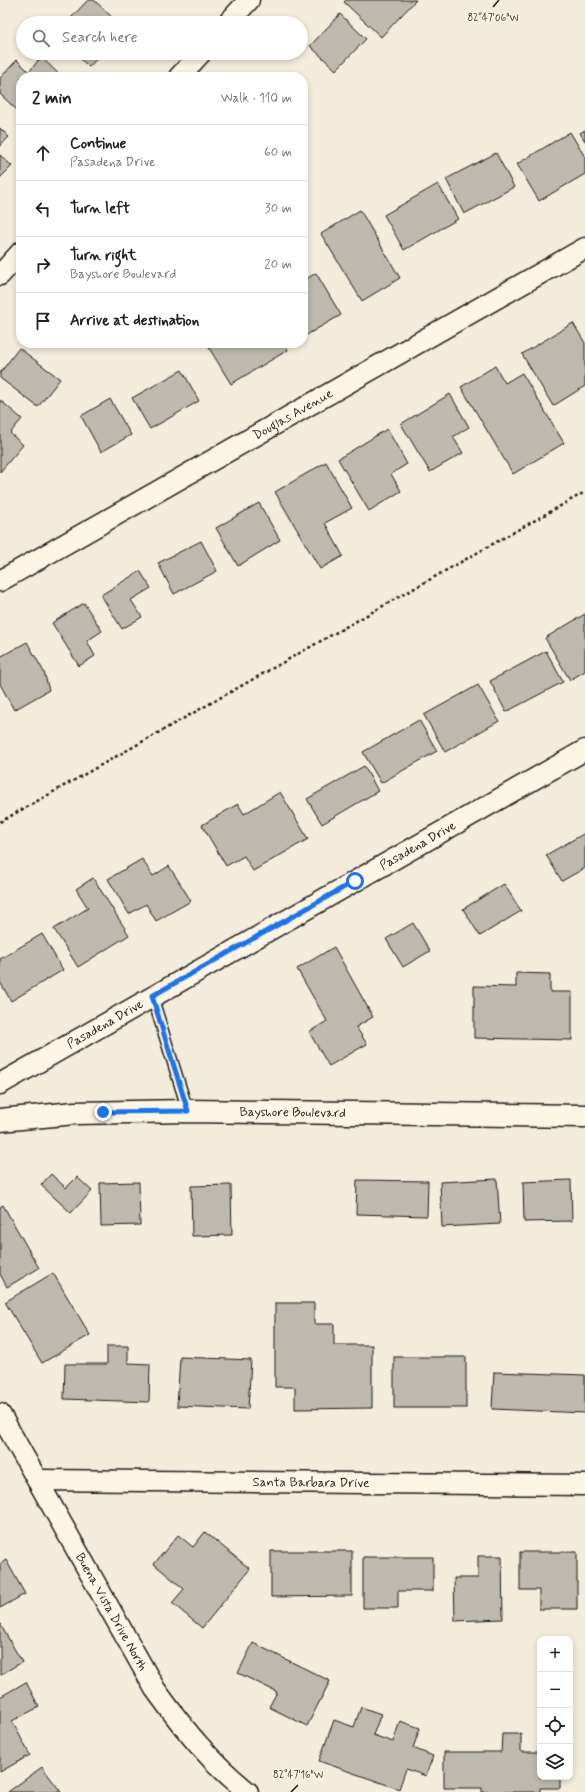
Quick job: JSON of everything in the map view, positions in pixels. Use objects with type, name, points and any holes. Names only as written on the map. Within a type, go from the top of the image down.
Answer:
[{"type":"main road","name":"Bayshore Boulevard","points":[[0,1120],[75,1113],[188,1111],[585,1116]]},
{"type":"street","points":[[234,16],[249,0]]},
{"type":"street","points":[[184,72],[195,60]]},
{"type":"street","name":"Douglas Avenue","points":[[0,582],[585,248]]},
{"type":"street","points":[[0,275],[16,257]]},
{"type":"street","name":"Pasadena Drive","points":[[0,1084],[585,750]]},
{"type":"street","name":"Buena Vista Drive North","points":[[0,1414],[155,1689],[184,1730],[225,1773],[248,1792]]},
{"type":"street","name":"Santa Barbara Drive","points":[[37,1480],[585,1485]]},
{"type":"lane","points":[[152,996],[188,1111]]},
{"type":"path","points":[[0,822],[585,492]]},
{"type":"building","points":[[88,0],[94,0],[111,16],[73,16]]},
{"type":"building","points":[[346,0],[416,0],[381,37],[344,2]]},
{"type":"building","points":[[340,14],[366,39],[336,70],[310,46]]},
{"type":"building","points":[[17,60],[29,72],[16,72],[16,109],[0,94],[0,78]]},
{"type":"building","points":[[39,60],[44,60],[57,72],[29,72]]},
{"type":"building","points":[[82,60],[96,60],[89,67]]},
{"type":"building","points":[[0,128],[9,137],[0,146]]},
{"type":"building","points":[[585,130],[585,141],[580,133]]},
{"type":"building","points":[[570,132],[585,157],[585,174],[539,201],[517,164]]},
{"type":"building","points":[[496,153],[514,187],[464,214],[446,179]]},
{"type":"building","points":[[0,155],[12,166],[0,178]]},
{"type":"building","points":[[438,184],[458,219],[404,250],[384,215]]},
{"type":"building","points":[[360,210],[400,278],[362,301],[321,234]]},
{"type":"building","points":[[316,273],[341,315],[308,334],[308,278]]},
{"type":"building","points":[[573,323],[585,343],[585,386],[553,406],[522,354]]},
{"type":"building","points":[[19,348],[60,379],[38,407],[0,378],[0,373]]},
{"type":"building","points":[[209,348],[287,348],[288,350],[231,384]]},
{"type":"building","points":[[495,366],[505,383],[522,373],[564,443],[513,474],[461,387]]},
{"type":"building","points":[[182,370],[199,401],[150,429],[132,398]]},
{"type":"building","points":[[450,394],[469,427],[453,437],[463,453],[430,472],[401,424]]},
{"type":"building","points":[[110,399],[131,435],[101,452],[81,416]]},
{"type":"building","points":[[0,400],[22,419],[10,433],[23,445],[0,472]]},
{"type":"building","points":[[387,429],[407,464],[391,474],[401,491],[369,511],[338,459]]},
{"type":"building","points":[[326,462],[352,508],[325,523],[343,556],[320,569],[275,492]]},
{"type":"building","points":[[259,503],[280,540],[238,566],[216,528]]},
{"type":"building","points":[[201,541],[217,571],[174,594],[158,563]]},
{"type":"building","points":[[140,571],[151,588],[131,600],[142,617],[122,629],[101,595]]},
{"type":"building","points":[[84,603],[102,631],[87,641],[95,656],[79,666],[52,623]]},
{"type":"building","points":[[585,614],[585,671],[570,680],[545,638]]},
{"type":"building","points":[[27,642],[44,672],[49,690],[14,710],[0,684],[0,657]]},
{"type":"building","points":[[546,651],[563,682],[506,712],[490,681]]},
{"type":"building","points":[[478,685],[499,721],[445,752],[424,715]]},
{"type":"building","points":[[419,720],[437,751],[381,783],[363,752]]},
{"type":"building","points":[[364,766],[378,791],[322,824],[307,799]]},
{"type":"building","points":[[280,792],[308,839],[253,871],[244,856],[226,866],[202,825],[238,804],[244,814]]},
{"type":"building","points":[[585,833],[585,868],[562,881],[546,855]]},
{"type":"building","points":[[142,859],[153,876],[169,866],[191,901],[156,921],[146,904],[129,914],[108,879]]},
{"type":"building","points":[[93,878],[129,935],[78,967],[54,929],[88,908],[76,889]]},
{"type":"building","points":[[504,884],[521,911],[480,936],[463,909]]},
{"type":"building","points":[[413,923],[430,951],[403,967],[386,939]]},
{"type":"building","points":[[42,934],[63,970],[11,1001],[0,982],[0,959]]},
{"type":"building","points":[[334,947],[373,1017],[356,1027],[367,1044],[329,1066],[309,1032],[327,1021],[297,969]]},
{"type":"building","points":[[516,973],[550,974],[550,992],[572,992],[572,1040],[474,1038],[474,986],[516,987]]},
{"type":"building","points":[[51,1174],[66,1188],[77,1177],[92,1191],[71,1213],[41,1185]]},
{"type":"building","points":[[497,1179],[500,1224],[442,1227],[440,1182]]},
{"type":"building","points":[[357,1180],[428,1181],[427,1216],[356,1214]]},
{"type":"building","points":[[571,1180],[572,1221],[524,1222],[523,1182]]},
{"type":"building","points":[[139,1182],[140,1225],[101,1226],[100,1183]]},
{"type":"building","points":[[231,1185],[232,1235],[192,1236],[191,1186]]},
{"type":"building","points":[[3,1205],[39,1268],[7,1287],[0,1274],[0,1207]]},
{"type":"building","points":[[53,1273],[90,1335],[42,1363],[5,1302]]},
{"type":"building","points":[[275,1303],[314,1303],[314,1324],[334,1324],[334,1345],[372,1345],[372,1408],[295,1409],[295,1387],[275,1387]]},
{"type":"building","points":[[107,1346],[128,1346],[128,1363],[150,1364],[149,1402],[64,1399],[65,1364],[107,1364]]},
{"type":"building","points":[[180,1357],[251,1360],[248,1409],[177,1406]]},
{"type":"building","points":[[394,1357],[466,1357],[466,1408],[394,1408]]},
{"type":"building","points":[[494,1372],[585,1375],[585,1413],[492,1409]]},
{"type":"building","points":[[205,1532],[250,1569],[202,1628],[172,1603],[184,1589],[154,1564],[178,1535],[193,1547]]},
{"type":"building","points":[[271,1551],[352,1551],[352,1596],[271,1597]]},
{"type":"building","points":[[520,1552],[577,1552],[577,1609],[539,1609],[539,1590],[520,1590]]},
{"type":"building","points":[[478,1556],[502,1556],[503,1619],[455,1621],[454,1578],[478,1578]]},
{"type":"building","points":[[363,1557],[433,1557],[433,1591],[398,1591],[398,1608],[363,1608]]},
{"type":"building","points":[[6,1560],[25,1594],[0,1608],[0,1564]]},
{"type":"building","points":[[0,1624],[22,1662],[0,1675]]},
{"type":"building","points":[[253,1643],[330,1681],[307,1726],[269,1707],[277,1692],[238,1673]]},
{"type":"building","points":[[26,1682],[39,1707],[12,1721],[30,1755],[0,1772],[0,1697]]},
{"type":"building","points":[[361,1707],[381,1714],[373,1735],[393,1742],[400,1721],[420,1728],[413,1748],[433,1756],[426,1776],[406,1769],[399,1789],[319,1761],[334,1720],[354,1727]]},
{"type":"building","points":[[502,1734],[521,1734],[521,1752],[537,1752],[537,1780],[560,1780],[560,1788],[540,1788],[540,1792],[482,1792],[482,1788],[444,1788],[444,1752],[501,1752]]},
{"type":"building","points":[[42,1767],[61,1792],[8,1792]]},
{"type":"route","points":[[103,1112],[188,1111],[152,996],[355,881]]}]
